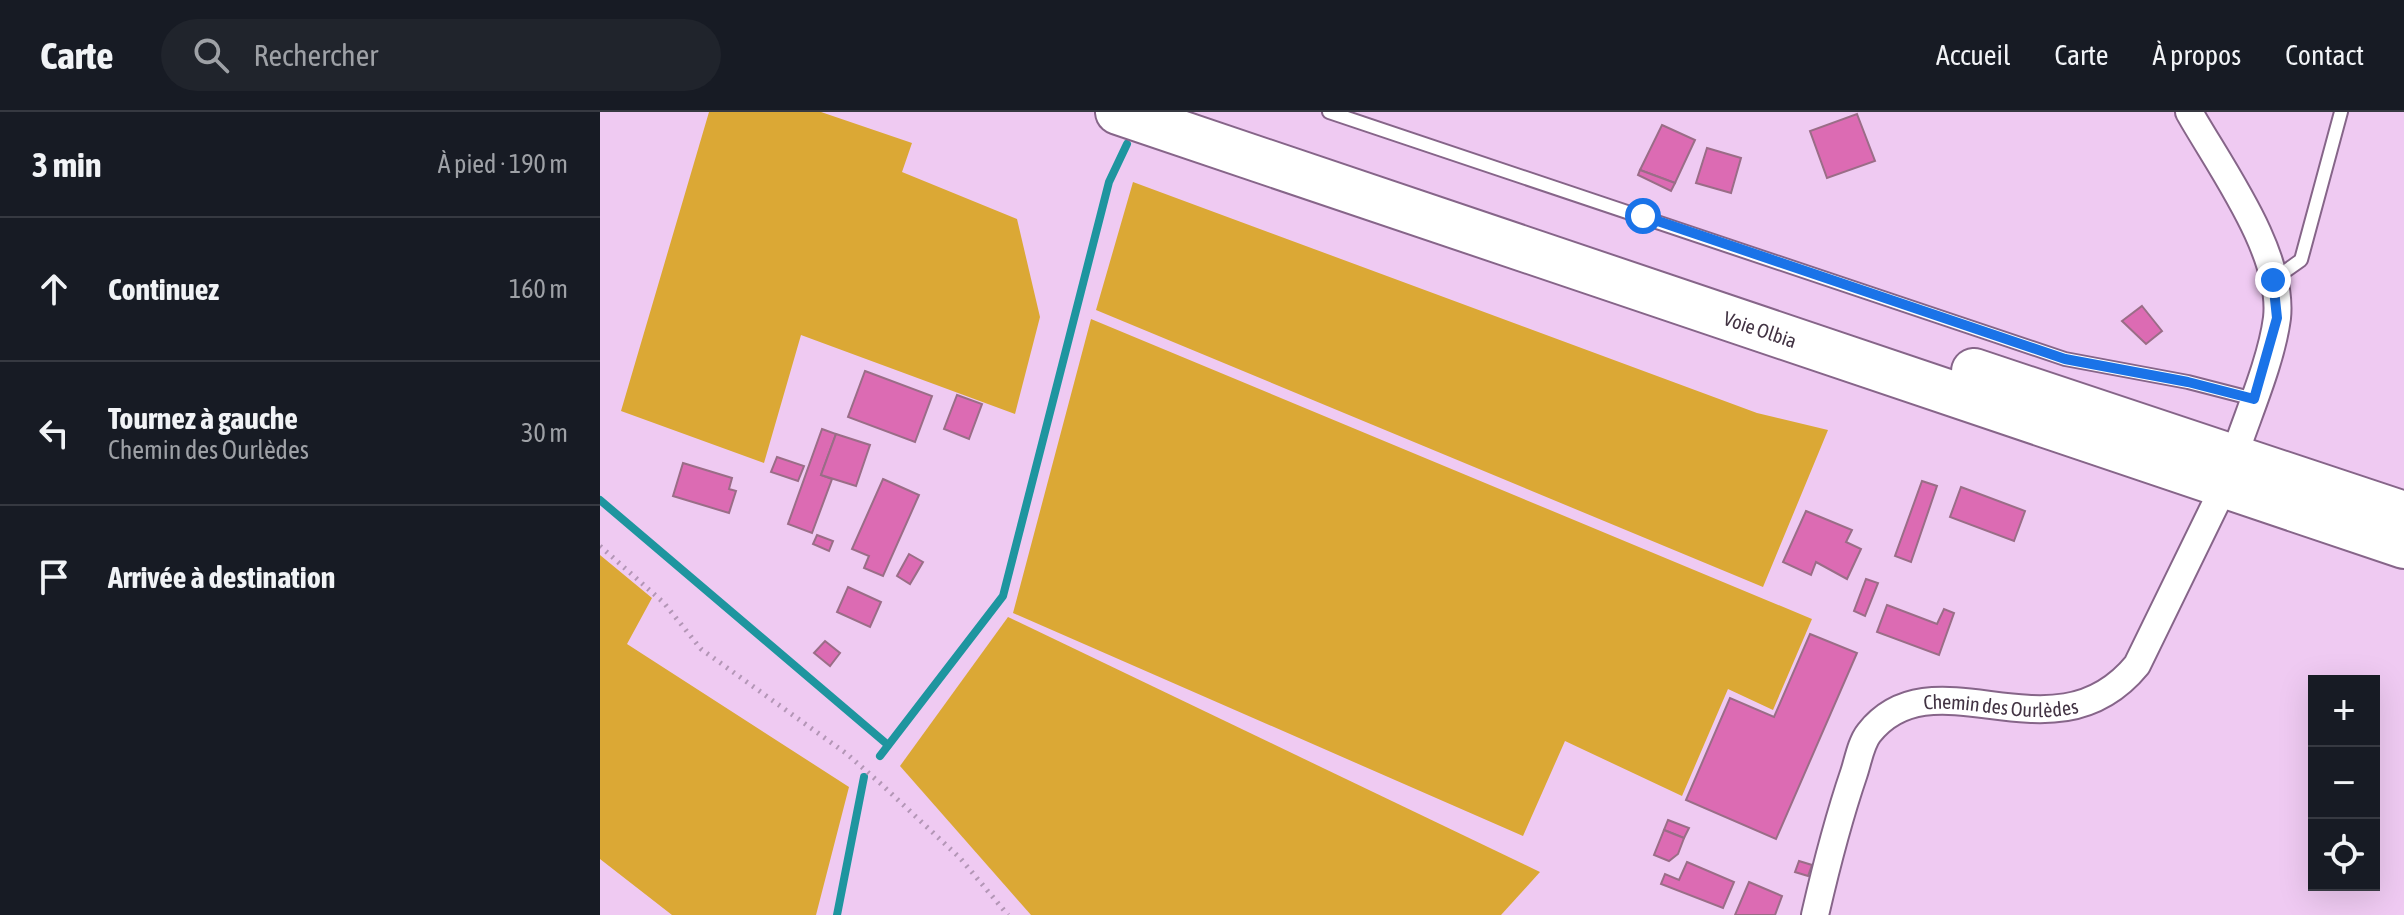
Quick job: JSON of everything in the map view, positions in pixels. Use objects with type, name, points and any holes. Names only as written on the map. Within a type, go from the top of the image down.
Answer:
[{"type":"highway","name":"Voie Olbia","points":[[1118,112],[2404,546]]},
{"type":"highway","name":"Voie Olbia","points":[[1195,112],[2404,514]]},
{"type":"street","points":[[2189,112],[2262,243],[2273,280],[2277,318],[2239,442]]},
{"type":"street","name":"Chemin des Ourlèdes","points":[[1815,915],[1835,830],[1867,736],[1883,719],[1891,711],[1921,701],[2061,711],[2094,701],[2113,689],[2137,665],[2217,501]]},
{"type":"lane","points":[[1329,112],[2065,359],[2188,382],[2254,399]]},
{"type":"lane","points":[[2273,280],[2301,260],[2341,112]]},
{"type":"path","points":[[600,546],[664,603],[701,649],[847,754],[881,784],[960,858],[1008,915]]},
{"type":"shaded area","points":[[709,112],[821,112],[912,143],[902,172],[1017,219],[1040,317],[1015,414],[801,335],[764,463],[621,411]]},
{"type":"shaded area","points":[[1133,182],[1757,413],[1828,430],[1763,587],[1096,310]]},
{"type":"shaded area","points":[[1091,319],[1812,619],[1773,710],[1728,689],[1682,796],[1565,741],[1523,836],[1013,613]]},
{"type":"shaded area","points":[[600,555],[652,598],[627,644],[849,787],[816,915],[672,915],[600,859]]},
{"type":"shaded area","points":[[1008,617],[1540,872],[1501,915],[1031,915],[900,766]]},
{"type":"building","points":[[1857,114],[1875,161],[1827,178],[1810,131]]},
{"type":"building","points":[[1662,125],[1695,140],[1675,183],[1640,170]]},
{"type":"building","points":[[1707,148],[1741,158],[1731,193],[1696,183]]},
{"type":"building","points":[[1640,170],[1675,183],[1671,191],[1638,175]]},
{"type":"building","points":[[2142,306],[2162,331],[2146,344],[2122,321]]},
{"type":"building","points":[[865,371],[932,396],[915,442],[848,417]]},
{"type":"building","points":[[957,395],[982,404],[969,439],[944,429]]},
{"type":"building","points":[[822,429],[836,434],[821,475],[832,479],[812,533],[788,524]]},
{"type":"building","points":[[836,434],[870,445],[856,486],[821,475]]},
{"type":"building","points":[[777,457],[804,466],[798,481],[771,472]]},
{"type":"building","points":[[683,463],[732,478],[729,489],[736,491],[729,513],[673,496]]},
{"type":"building","points":[[883,479],[919,495],[883,576],[864,568],[869,556],[852,549]]},
{"type":"building","points":[[1922,481],[1937,486],[1911,562],[1895,556]]},
{"type":"building","points":[[1961,487],[2025,511],[2014,541],[1950,517]]},
{"type":"building","points":[[1806,511],[1852,530],[1846,542],[1861,549],[1847,579],[1816,562],[1811,575],[1783,562]]},
{"type":"building","points":[[817,535],[833,541],[829,551],[813,544]]},
{"type":"building","points":[[909,554],[923,562],[910,584],[897,576]]},
{"type":"building","points":[[1866,579],[1878,583],[1865,616],[1854,611]]},
{"type":"building","points":[[848,587],[881,602],[870,627],[837,612]]},
{"type":"building","points":[[1887,605],[1937,624],[1944,609],[1954,613],[1939,655],[1877,632]]},
{"type":"building","points":[[1810,634],[1857,653],[1776,839],[1686,800],[1730,698],[1774,717]]},
{"type":"building","points":[[825,641],[840,653],[830,666],[814,653]]},
{"type":"building","points":[[1668,820],[1689,828],[1684,838],[1664,830]]},
{"type":"building","points":[[1664,830],[1684,838],[1678,854],[1669,861],[1654,855]]},
{"type":"building","points":[[1799,861],[1812,865],[1808,876],[1795,872]]},
{"type":"building","points":[[1687,862],[1734,882],[1723,908],[1661,884],[1665,874],[1679,880]]},
{"type":"building","points":[[1749,882],[1782,896],[1775,915],[1735,915]]},
{"type":"waterway","points":[[880,756],[1003,596],[1109,182],[1127,144]]},
{"type":"waterway","points":[[600,500],[888,745]]},
{"type":"waterway","points":[[837,915],[864,777]]},
{"type":"route","points":[[1643,216],[1932,311],[2065,359],[2188,382],[2254,399],[2277,318],[2273,280]]}]
